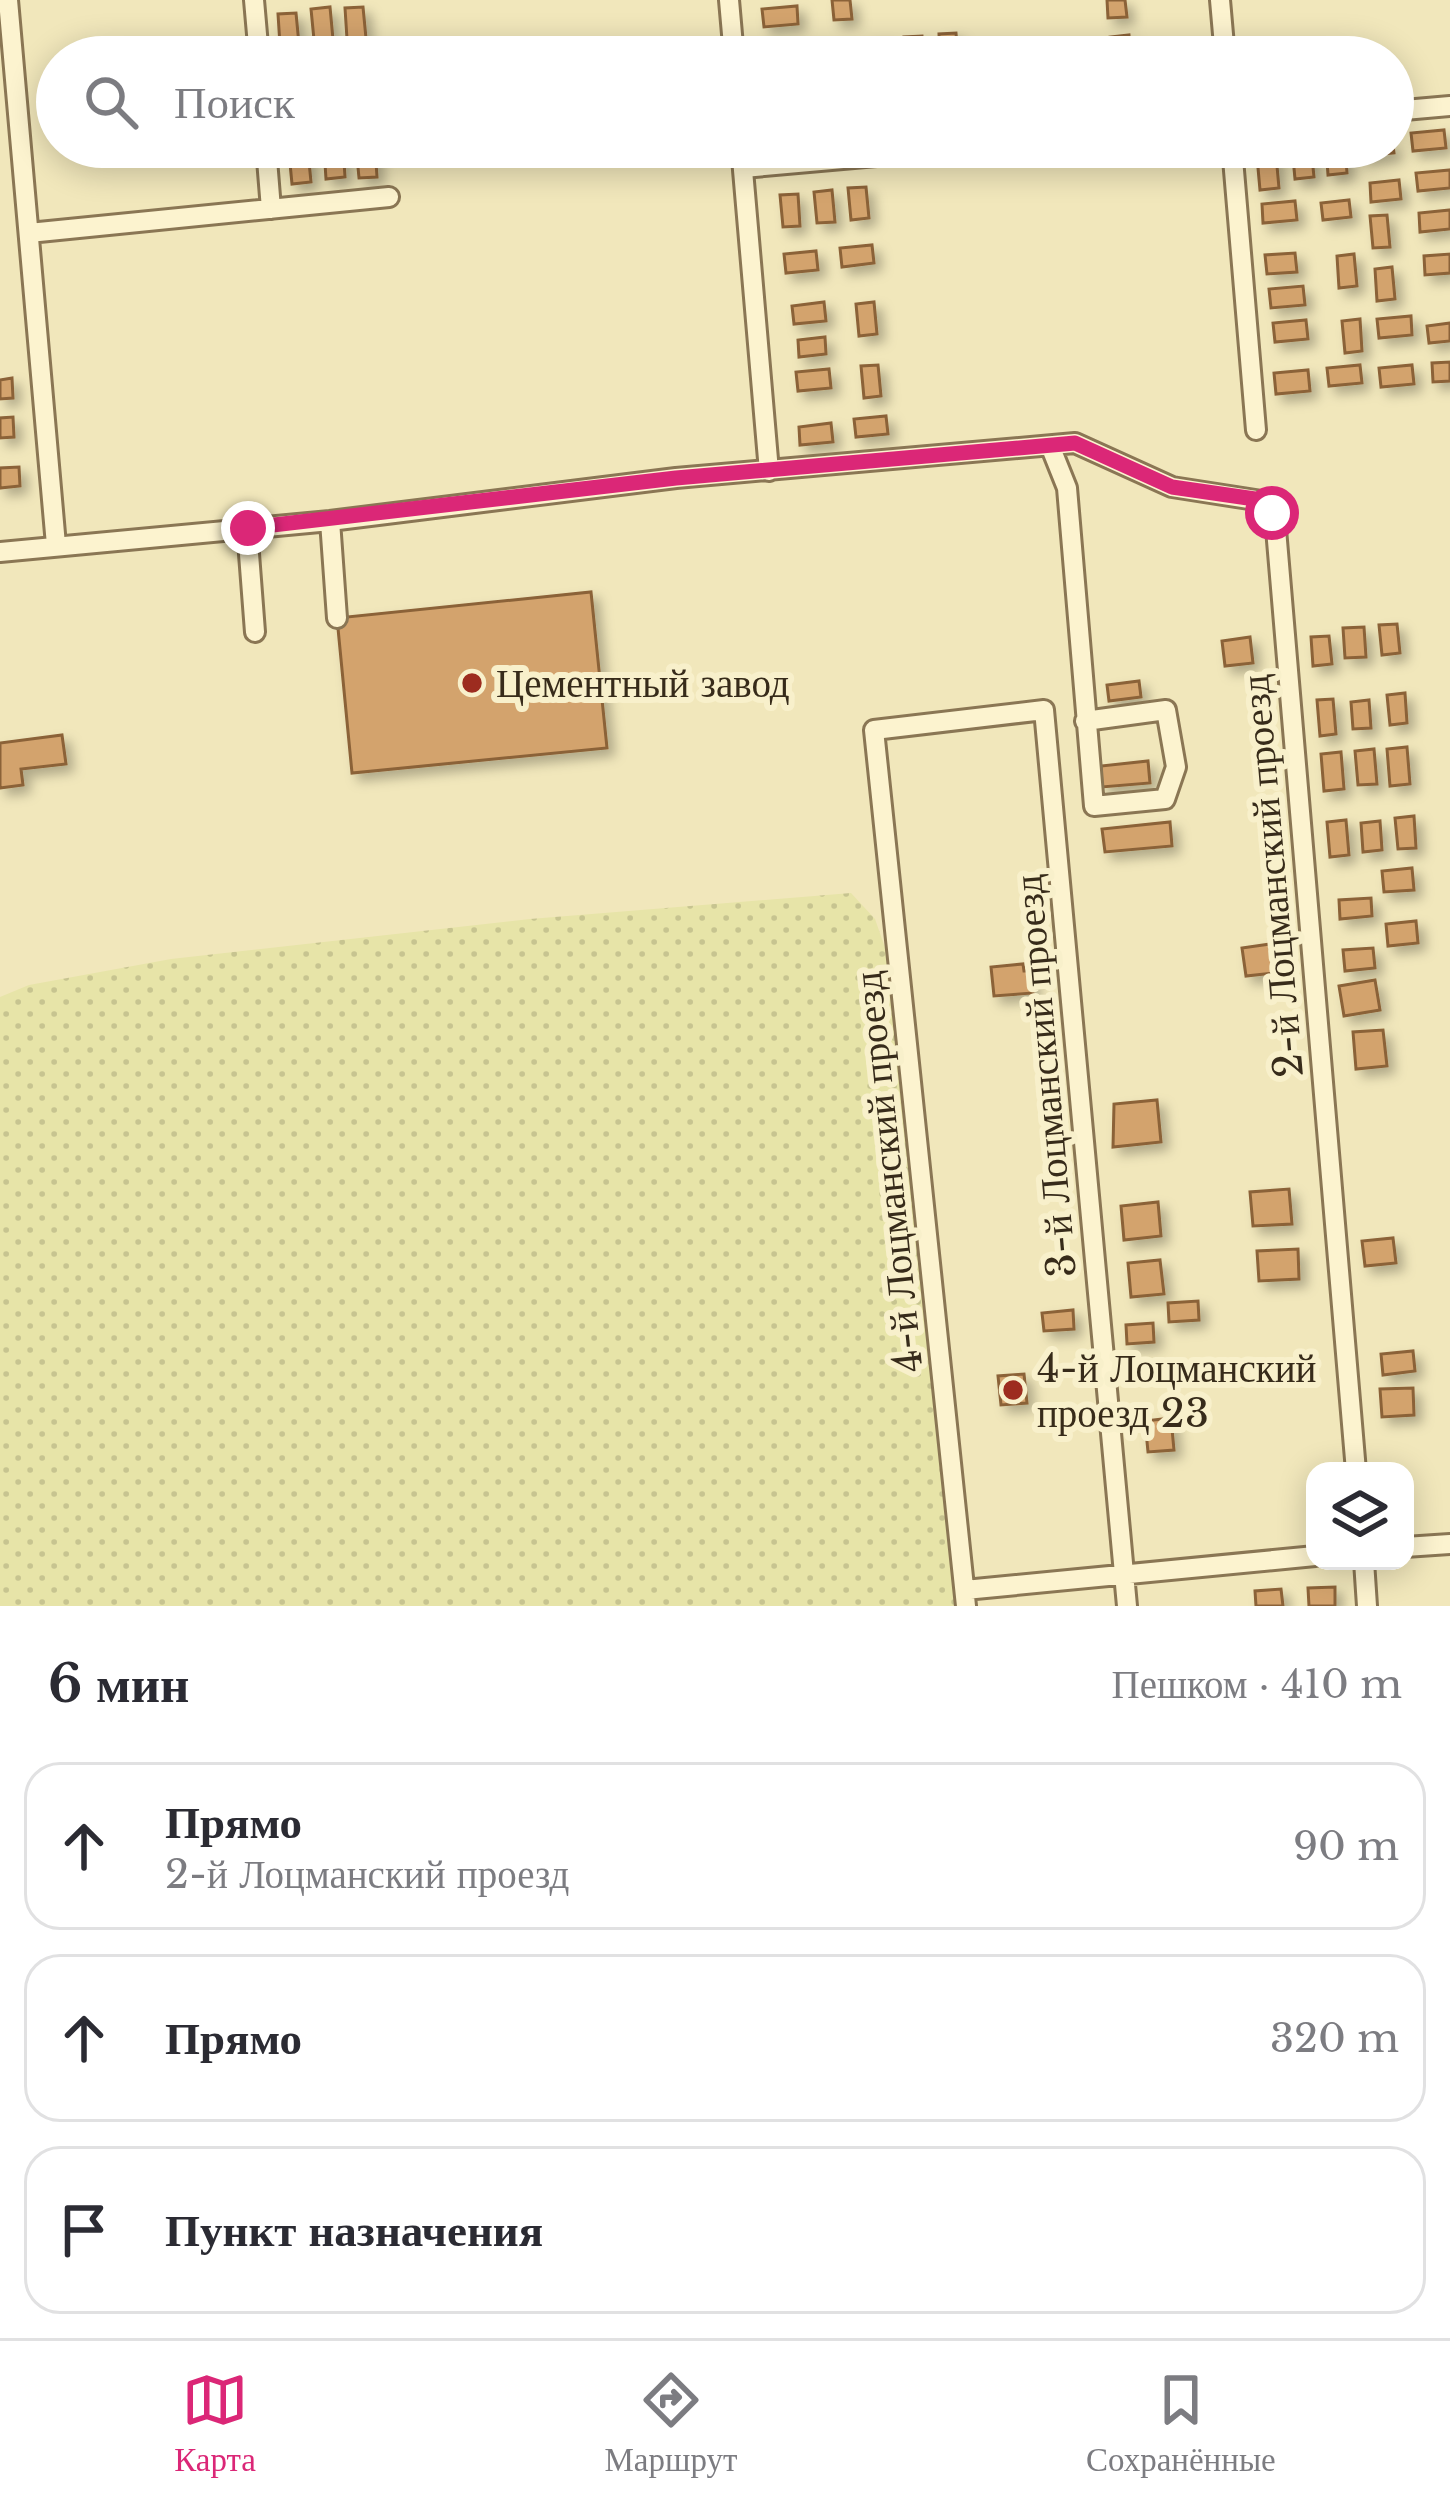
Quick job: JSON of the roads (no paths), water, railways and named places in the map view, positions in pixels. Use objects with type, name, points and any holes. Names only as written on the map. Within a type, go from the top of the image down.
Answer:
[{"type":"street","points":[[8,0],[56,545]]},
{"type":"street","points":[[254,0],[257,36]]},
{"type":"street","points":[[729,0],[732,36]]},
{"type":"street","points":[[1220,0],[1223,36]]},
{"type":"street","points":[[1414,109],[1450,106]]},
{"type":"street","points":[[268,168],[271,209]]},
{"type":"street","points":[[743,168],[769,471]]},
{"type":"street","points":[[1234,168],[1256,430]]},
{"type":"street","points":[[29,233],[388,197]]},
{"type":"street","name":"2-й Лоцманский проезд","points":[[0,552],[1083,443],[1172,487],[1262,500],[1272,513],[1355,1462]]},
{"type":"street","points":[[1052,448],[1066,488],[1085,721],[1094,806],[1165,799],[1176,767],[1166,710],[1085,721]]},
{"type":"street","points":[[330,521],[337,618]]},
{"type":"street","points":[[248,528],[255,632]]},
{"type":"street","name":"3-й Лоцманский проезд","points":[[874,730],[1044,710],[1126,1606]]},
{"type":"street","name":"4-й Лоцманский проезд","points":[[874,730],[966,1598]]},
{"type":"street","points":[[1414,1546],[1450,1544]]},
{"type":"street","points":[[966,1598],[1306,1557]]},
{"type":"street","points":[[1365,1570],[1367,1606]]},
{"type":"place","name":"Цементный завод","points":[[472,683]]},
{"type":"place","name":"4-й Лоцманский проезд 23","points":[[1013,1390]]}]
